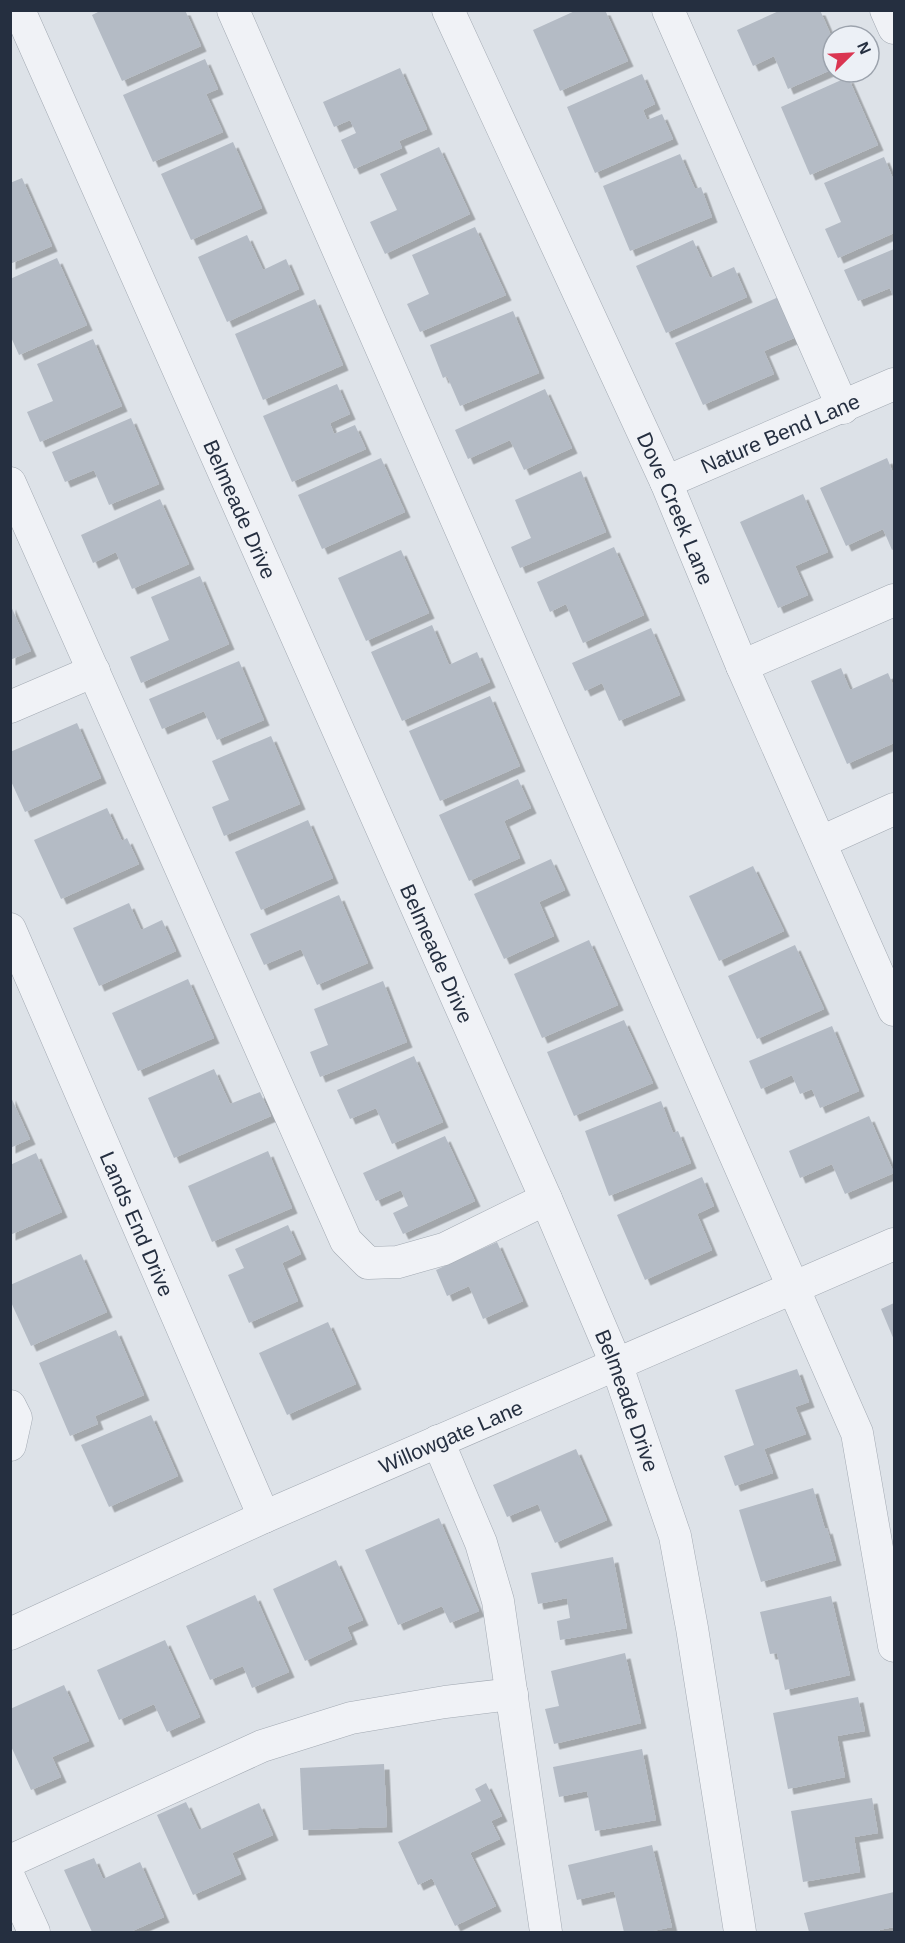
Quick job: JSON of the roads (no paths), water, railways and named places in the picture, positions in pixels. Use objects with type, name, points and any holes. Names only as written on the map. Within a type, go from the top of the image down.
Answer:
[{"type":"street","name":"Belmeade Drive","points":[[19,10],[546,1199],[617,1366],[675,1536],[692,1628],[740,1932]]},
{"type":"street","points":[[233,10],[857,1433],[894,1646]]},
{"type":"street","name":"Dove Creek Lane","points":[[448,10],[666,482],[742,666],[894,1010]]},
{"type":"street","points":[[668,10],[843,408]]},
{"type":"street","points":[[886,10],[894,28]]},
{"type":"street","name":"Nature Bend Lane","points":[[666,482],[843,408],[894,384]]},
{"type":"street","points":[[10,483],[346,1240],[368,1263],[398,1262],[444,1249],[546,1199]]},
{"type":"street","points":[[742,666],[894,600]]},
{"type":"street","points":[[10,707],[94,671]]},
{"type":"street","points":[[820,842],[894,809]]},
{"type":"street","name":"Lands End Drive","points":[[10,929],[264,1517]]},
{"type":"street","name":"Willowgate Lane","points":[[10,1634],[264,1517],[617,1366],[894,1244]]},
{"type":"street","points":[[10,1406],[16,1418],[10,1445]]},
{"type":"street","points":[[438,1441],[481,1543],[498,1601],[546,1932]]},
{"type":"street","points":[[10,1861],[262,1746],[351,1718],[445,1702],[512,1694]]},
{"type":"street","points":[[10,1879],[34,1932]]}]
